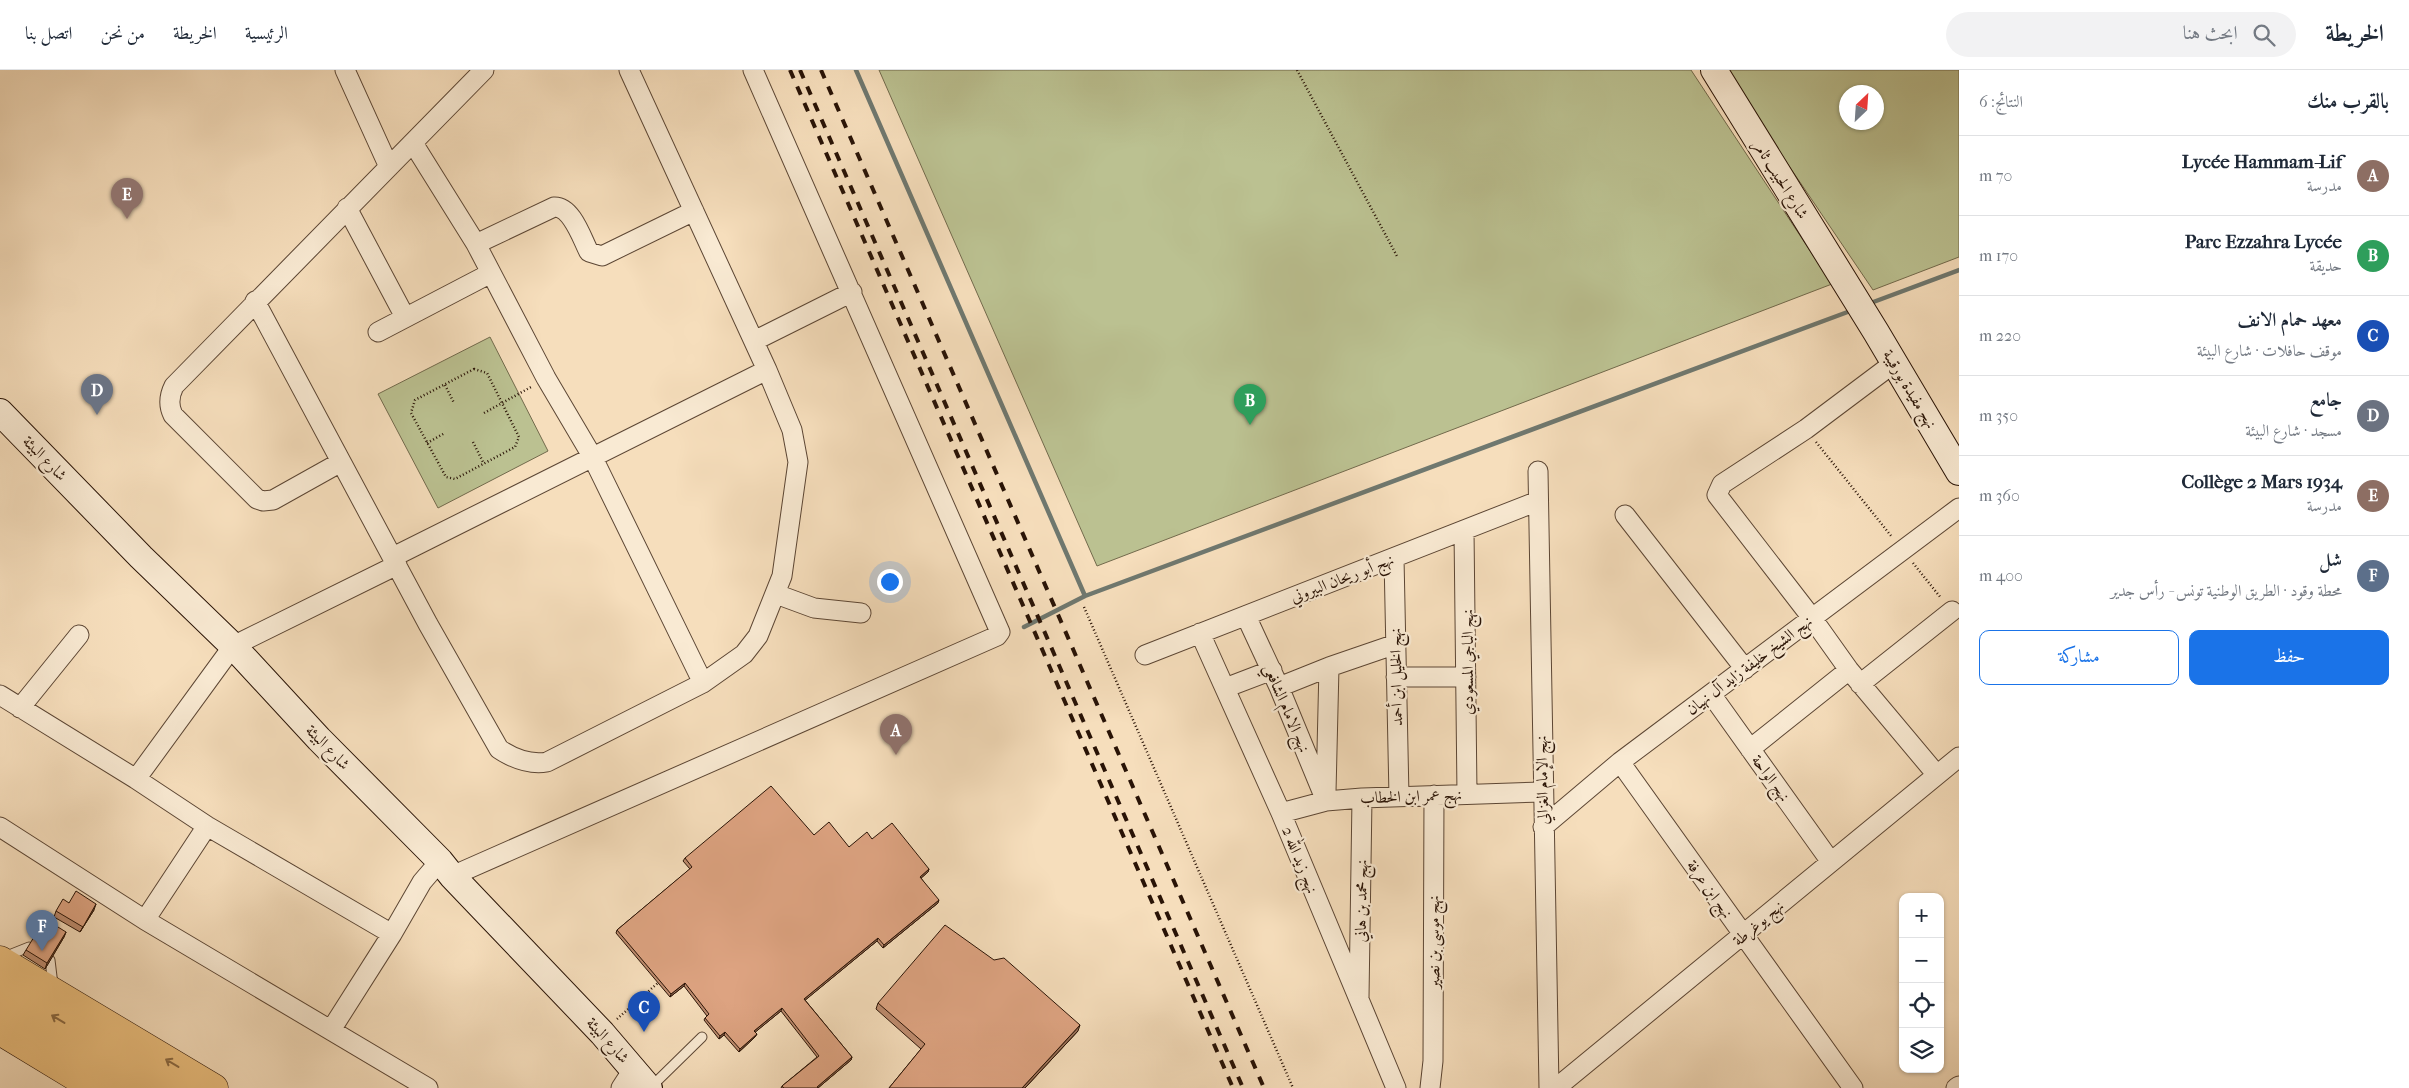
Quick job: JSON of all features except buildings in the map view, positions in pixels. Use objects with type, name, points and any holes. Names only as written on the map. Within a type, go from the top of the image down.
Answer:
[{"type":"main road","name":"شارع الحبيب ثامر","points":[[1714,70],[1876,332]]},
{"type":"main road","name":"نهج مفيدة بورقيبة","points":[[1876,332],[1958,467]]},
{"type":"main road","name":"شارع البيئة","points":[[0,412],[141,557],[233,646],[319,739],[446,868],[602,1032],[638,1083]]},
{"type":"main road","points":[[0,960],[214,1088]]},
{"type":"main road","points":[[0,984],[94,1053],[135,1088]]},
{"type":"main road","points":[[0,1007],[94,1053],[173,1088]]},
{"type":"main road","points":[[0,1031],[94,1088]]},
{"type":"street","points":[[345,70],[389,167]]},
{"type":"street","points":[[341,462],[273,500],[263,501],[258,499],[173,415],[169,401],[174,386],[255,301],[484,70]]},
{"type":"street","points":[[255,301],[395,561],[500,749],[512,758],[537,764],[547,762],[704,683],[744,654],[758,636],[776,594],[782,576],[798,462],[792,430],[767,370],[629,70]]},
{"type":"street","points":[[331,1030],[392,934],[422,882],[446,868],[999,634],[1000,630],[753,70]]},
{"type":"street","points":[[414,142],[476,244],[546,378],[592,456],[704,683]]},
{"type":"street","points":[[476,244],[554,208],[560,207],[568,212],[589,252],[602,256],[694,211]]},
{"type":"street","points":[[347,208],[405,317]]},
{"type":"street","points":[[378,332],[491,273]]},
{"type":"street","points":[[754,341],[852,292]]},
{"type":"street","points":[[1894,363],[1806,429],[1722,484],[1717,495],[1855,677],[1937,775]]},
{"type":"street","points":[[136,779],[233,646],[592,456],[767,370]]},
{"type":"street","name":"نهج الإمام الغزالي","points":[[1538,471],[1542,792],[1549,1088]]},
{"type":"street","name":"نهج أبو ريحان البيروني","points":[[1145,655],[1538,500]]},
{"type":"street","name":"نهج الشيخ خليفة زايد آل نهيان","points":[[1543,827],[1620,762],[1959,508]]},
{"type":"street","points":[[1625,515],[1745,669]]},
{"type":"street","name":"نهج الباجي المسعودي","points":[[1464,530],[1467,794]]},
{"type":"street","name":"نهج الخليل ابن أحمد","points":[[1394,558],[1399,797]]},
{"type":"street","points":[[776,594],[814,608],[861,613]]},
{"type":"street","points":[[1750,749],[1952,611]]},
{"type":"street","name":"نهج الامام الشافعي","points":[[1246,616],[1276,679],[1326,801]]},
{"type":"street","name":"نهج زيد الله 2","points":[[1200,633],[1281,813],[1359,1004],[1396,1088]]},
{"type":"street","points":[[20,708],[79,635]]},
{"type":"street","points":[[1225,688],[1329,667],[1396,644]]},
{"type":"street","points":[[1326,801],[1329,667]]},
{"type":"street","points":[[1396,677],[1466,676]]},
{"type":"street","name":"نهج الواحة","points":[[1711,694],[1831,862]]},
{"type":"street","points":[[0,695],[136,779],[207,826],[392,934]]},
{"type":"street","name":"نهج يوغرطة","points":[[1556,1088],[1959,757]]},
{"type":"street","name":"نهج ابن عرفة","points":[[1620,762],[1743,936],[1854,1088]]},
{"type":"street","name":"نهج عمر ابن الخطاب","points":[[1281,813],[1326,801],[1362,798],[1542,792]]},
{"type":"street","name":"نهج موسى بن نصير","points":[[1430,1088],[1433,1061],[1434,795]]},
{"type":"street","name":"نهج محمد بن هاني","points":[[1359,1004],[1362,798]]},
{"type":"street","points":[[145,920],[207,826]]},
{"type":"street","points":[[0,828],[145,920],[428,1088]]},
{"type":"lane","points":[[0,960],[29,947]]},
{"type":"lane","points":[[50,960],[54,993]]},
{"type":"lane","points":[[638,1083],[702,1037]]},
{"type":"path","points":[[1297,70],[1398,258]]},
{"type":"path","points":[[474,369],[487,373],[519,437],[515,447],[455,479],[446,477],[426,444],[411,413],[415,400],[445,385],[474,369]]},
{"type":"path","points":[[484,413],[546,378]]},
{"type":"path","points":[[445,385],[454,403]]},
{"type":"path","points":[[1806,429],[1952,611]]},
{"type":"path","points":[[426,444],[445,432]]},
{"type":"path","points":[[472,442],[484,464]]},
{"type":"path","points":[[1084,607],[1293,1088]]},
{"type":"path","points":[[602,1032],[659,982]]},
{"type":"green space","points":[[879,70],[1691,70],[1832,284],[1097,566]]},
{"type":"green space","points":[[1724,70],[1959,70],[1959,257],[1873,290]]},
{"type":"green space","points":[[490,337],[548,451],[438,508],[378,394]]},
{"type":"waterway","points":[[856,70],[1085,596]]},
{"type":"waterway","points":[[1868,304],[1959,270]]},
{"type":"waterway","points":[[1024,627],[1085,596],[1853,310]]},
{"type":"railway","points":[[790,70],[1233,1088]]},
{"type":"railway","points":[[800,70],[1243,1088]]},
{"type":"railway","points":[[821,70],[1264,1088]]},
{"type":"place","name":"Collège 2 Mars 1934","points":[[127,219]]},
{"type":"place","name":"جامع","points":[[97,415]]},
{"type":"place","name":"Parc Ezzahra Lycée","points":[[1250,425]]},
{"type":"place","name":"Lycée Hammam-Lif","points":[[896,755]]},
{"type":"place","name":"شل","points":[[42,951]]},
{"type":"place","name":"معهد حمام الانف","points":[[644,1032]]}]
